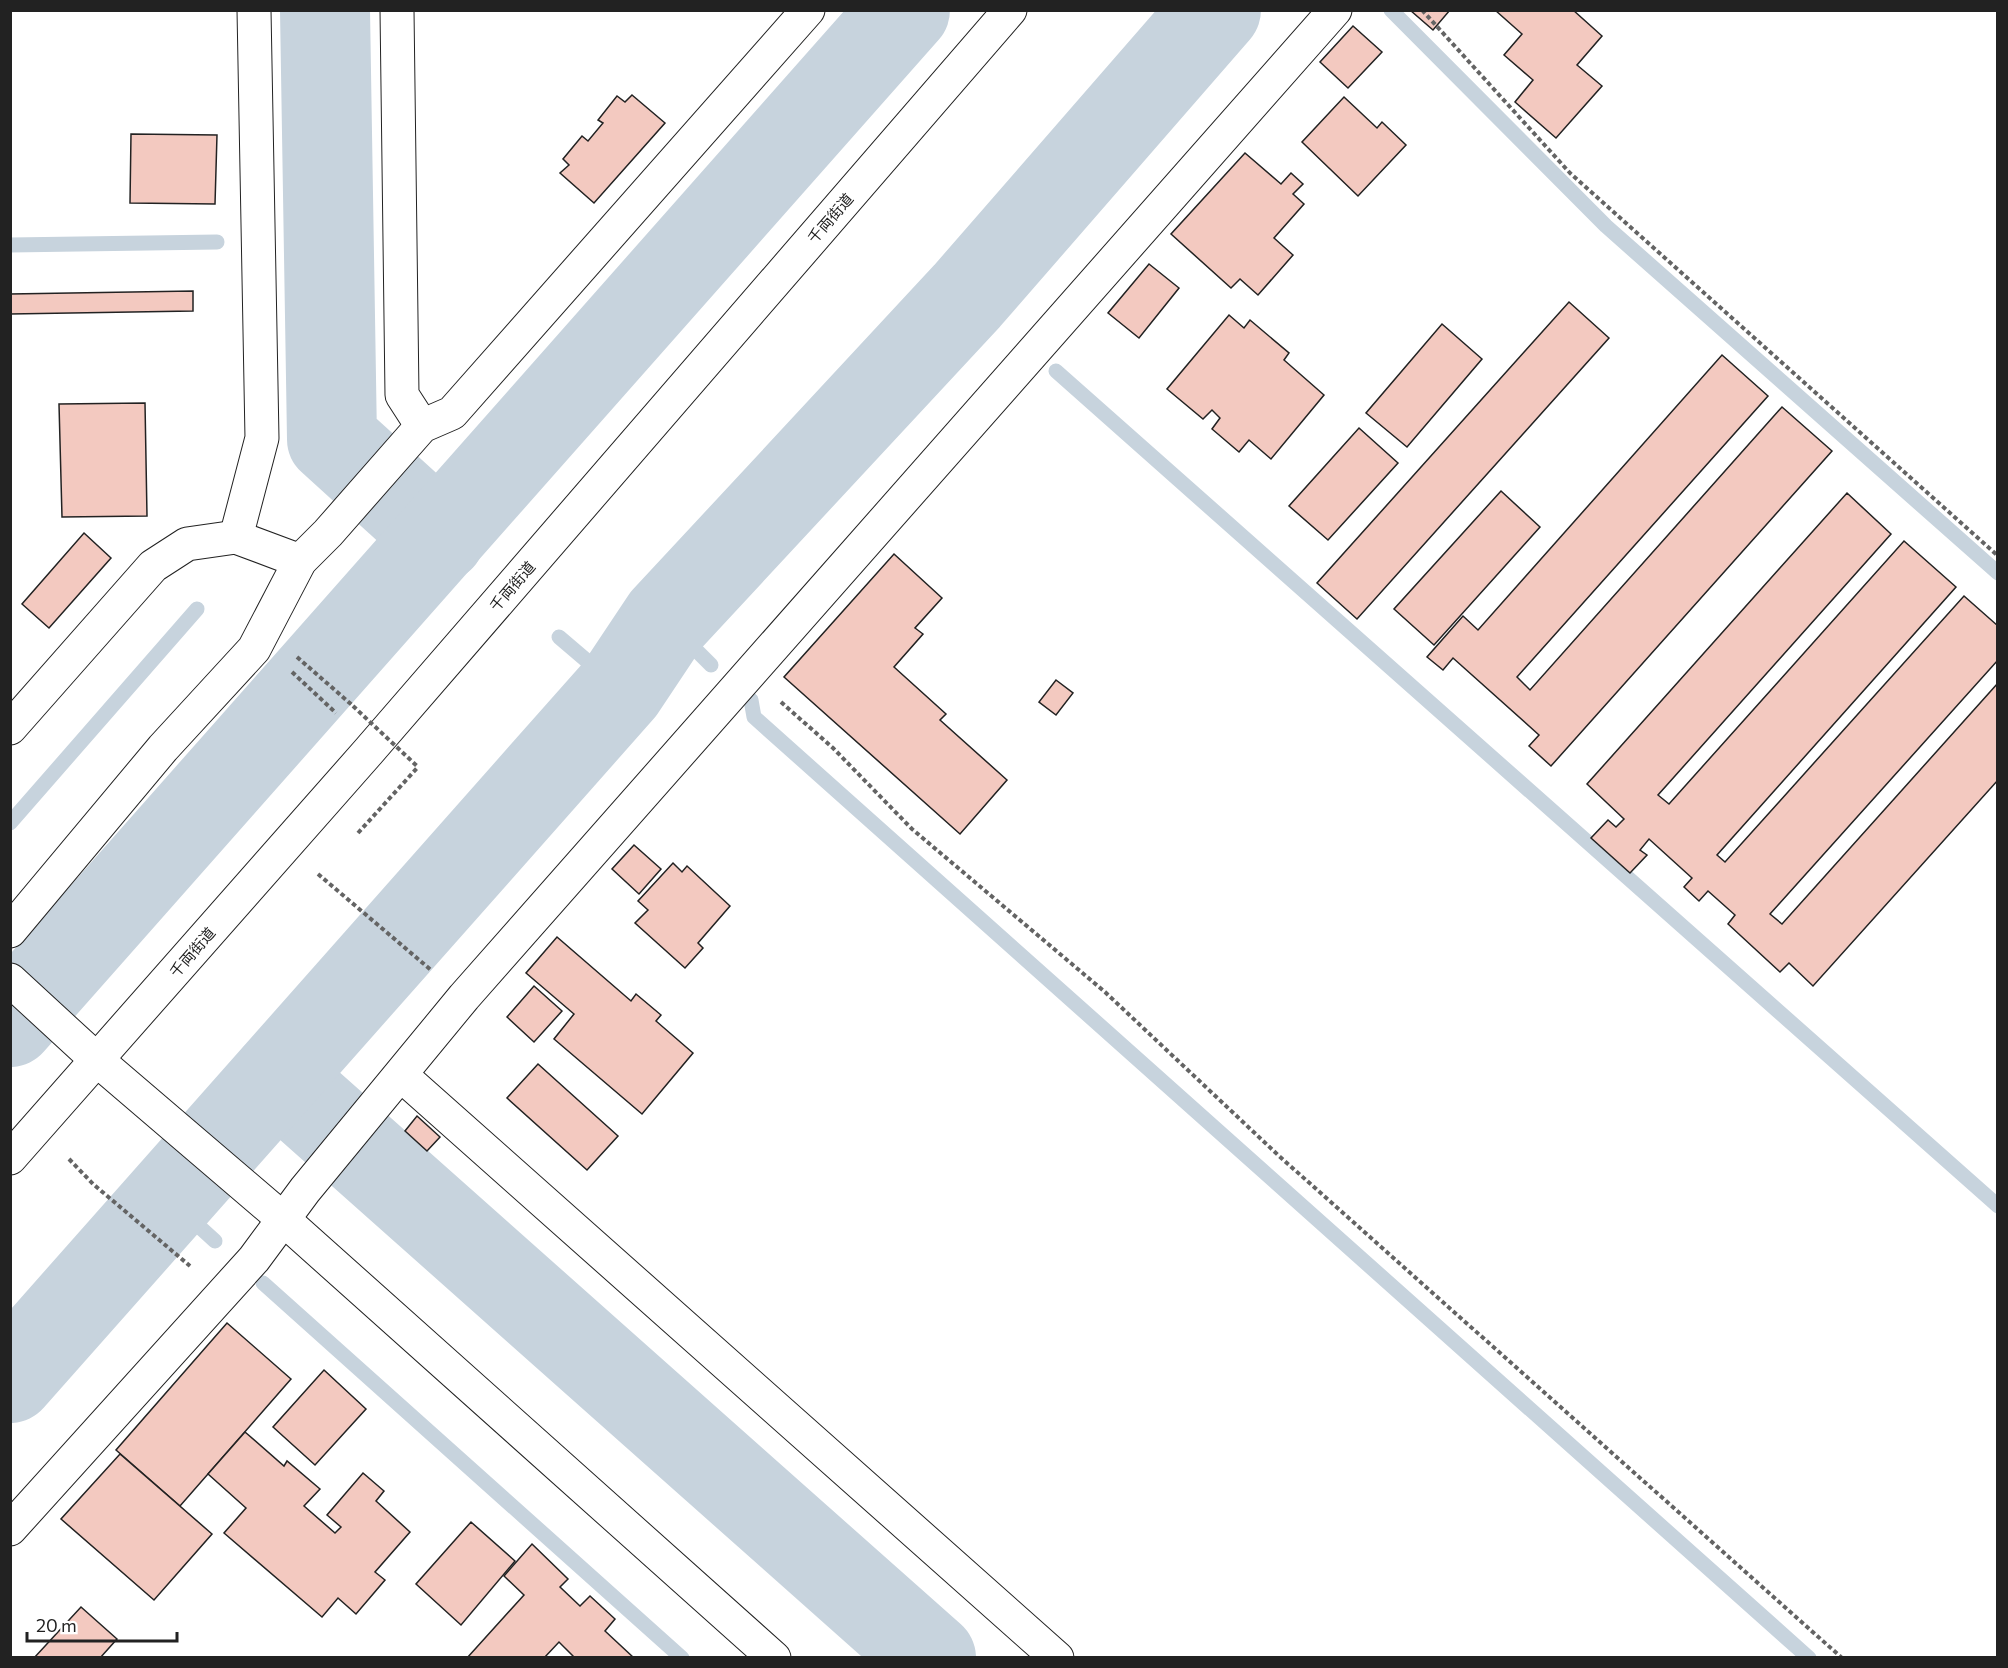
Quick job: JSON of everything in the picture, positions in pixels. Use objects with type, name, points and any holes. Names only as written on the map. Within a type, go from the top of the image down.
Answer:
[{"type":"street","points":[[236,537],[262,438],[254,10]]},
{"type":"street","points":[[397,10],[402,395],[415,435]]},
{"type":"street","points":[[10,931],[163,748],[254,649],[300,561],[328,533],[415,435],[452,413],[807,10]]},
{"type":"street","name":"千両街道","points":[[10,1158],[360,761],[1010,10]]},
{"type":"street","points":[[10,1528],[235,1282],[305,1190],[472,988],[1335,10]]},
{"type":"street","points":[[10,728],[153,566],[187,544],[236,537],[300,561]]},
{"type":"street","points":[[10,980],[97,1060],[282,1219],[774,1658]]},
{"type":"street","points":[[401,1075],[1057,1658]]},
{"type":"path","points":[[1422,10],[1570,173],[1998,556]]},
{"type":"path","points":[[291,651],[418,766],[358,833]]},
{"type":"path","points":[[287,667],[336,713]]},
{"type":"path","points":[[749,674],[833,748],[912,829],[1105,992],[1278,1155],[1842,1658]]},
{"type":"path","points":[[324,879],[438,976]]},
{"type":"path","points":[[69,1159],[93,1184],[194,1270]]},
{"type":"building","points":[[1410,10],[1450,10],[1433,30]]},
{"type":"building","points":[[1495,10],[1573,10],[1602,36],[1577,65],[1602,86],[1556,138],[1515,102],[1533,80],[1504,55],[1522,34]]},
{"type":"building","points":[[1353,26],[1382,52],[1348,88],[1320,62]]},
{"type":"building","points":[[632,95],[665,123],[594,203],[560,173],[569,165],[563,159],[582,136],[588,141],[603,123],[598,120],[617,96],[625,102]]},
{"type":"building","points":[[1344,97],[1377,128],[1382,122],[1406,145],[1358,196],[1302,142]]},
{"type":"building","points":[[131,134],[217,135],[215,204],[130,203]]},
{"type":"building","points":[[1245,153],[1281,184],[1291,173],[1303,184],[1293,194],[1304,204],[1274,238],[1293,255],[1258,295],[1240,279],[1231,288],[1171,234]]},
{"type":"building","points":[[1149,264],[1179,288],[1139,338],[1108,313]]},
{"type":"building","points":[[193,291],[193,311],[10,314],[10,294]]},
{"type":"building","points":[[1569,302],[1609,338],[1357,619],[1317,583]]},
{"type":"building","points":[[1229,315],[1244,328],[1250,320],[1289,353],[1284,360],[1324,395],[1271,459],[1249,440],[1239,452],[1212,429],[1220,418],[1212,410],[1203,419],[1167,389]]},
{"type":"building","points":[[1442,324],[1482,359],[1407,447],[1366,413]]},
{"type":"building","points":[[1722,355],[1768,396],[1517,677],[1530,690],[1782,407],[1832,451],[1551,766],[1529,746],[1539,735],[1453,658],[1443,670],[1427,657],[1463,616],[1478,630]]},
{"type":"building","points":[[145,403],[147,516],[62,517],[59,404]]},
{"type":"building","points":[[1359,428],[1398,463],[1328,540],[1289,506]]},
{"type":"building","points":[[1501,491],[1540,527],[1434,645],[1394,609]]},
{"type":"building","points":[[1847,493],[1891,534],[1658,795],[1669,804],[1904,541],[1956,587],[1717,855],[1725,862],[1964,596],[1998,626],[1998,660],[1770,914],[1782,924],[1998,683],[1998,780],[1813,986],[1789,963],[1780,972],[1728,924],[1735,915],[1708,891],[1699,901],[1684,887],[1692,878],[1649,839],[1640,850],[1647,855],[1630,873],[1591,838],[1608,820],[1616,827],[1624,819],[1587,784]]},
{"type":"building","points":[[84,533],[111,558],[49,628],[22,604]]},
{"type":"building","points":[[894,554],[942,598],[915,628],[923,634],[894,667],[946,714],[940,720],[1007,780],[960,834],[784,677]]},
{"type":"building","points":[[1056,680],[1073,693],[1056,715],[1039,702]]},
{"type":"building","points":[[634,845],[661,869],[639,894],[612,869]]},
{"type":"building","points":[[673,863],[682,872],[687,866],[730,906],[698,943],[703,948],[685,968],[635,923],[648,910],[638,901]]},
{"type":"building","points":[[557,937],[631,1001],[636,994],[661,1015],[656,1021],[693,1053],[642,1114],[554,1039],[574,1014],[526,973]]},
{"type":"building","points":[[534,986],[562,1011],[534,1042],[507,1017]]},
{"type":"building","points":[[538,1064],[618,1136],[587,1170],[507,1098]]},
{"type":"building","points":[[417,1116],[440,1137],[427,1151],[405,1131]]},
{"type":"building","points":[[227,1323],[291,1379],[180,1506],[116,1450]]},
{"type":"building","points":[[324,1370],[366,1409],[315,1465],[273,1427]]},
{"type":"building","points":[[245,1432],[284,1466],[287,1461],[320,1489],[304,1506],[335,1533],[341,1527],[327,1515],[363,1473],[384,1491],[376,1501],[410,1532],[375,1572],[385,1580],[356,1614],[338,1598],[322,1617],[224,1533],[246,1508],[208,1474]]},
{"type":"building","points":[[120,1454],[212,1534],[154,1600],[61,1519]]},
{"type":"building","points":[[471,1522],[515,1561],[461,1625],[416,1584]]},
{"type":"building","points":[[532,1544],[568,1579],[560,1587],[580,1606],[590,1596],[615,1619],[605,1631],[634,1658],[575,1658],[559,1642],[544,1658],[467,1658],[524,1595],[504,1576]]},
{"type":"building","points":[[81,1607],[117,1639],[100,1658],[34,1658]]},
{"type":"waterway","points":[[325,10],[332,439],[440,537]]},
{"type":"waterway","points":[[10,1022],[905,10]]},
{"type":"waterway","points":[[10,1378],[620,689],[666,620],[967,296],[1216,10]]},
{"type":"waterway","points":[[1391,10],[1606,226],[1998,573]]},
{"type":"waterway","points":[[299,238],[329,236]]},
{"type":"waterway","points":[[10,245],[217,242]]},
{"type":"waterway","points":[[967,296],[987,314]]},
{"type":"waterway","points":[[1056,371],[1998,1206]]},
{"type":"waterway","points":[[321,470],[341,447]]},
{"type":"waterway","points":[[440,537],[455,550]]},
{"type":"waterway","points":[[10,823],[197,609]]},
{"type":"waterway","points":[[666,620],[711,665]]},
{"type":"waterway","points":[[559,637],[620,689]]},
{"type":"waterway","points":[[751,700],[754,717],[1809,1658]]},
{"type":"waterway","points":[[277,1077],[931,1658]]},
{"type":"waterway","points":[[169,1199],[215,1241]]},
{"type":"waterway","points":[[263,1283],[682,1658]]}]
